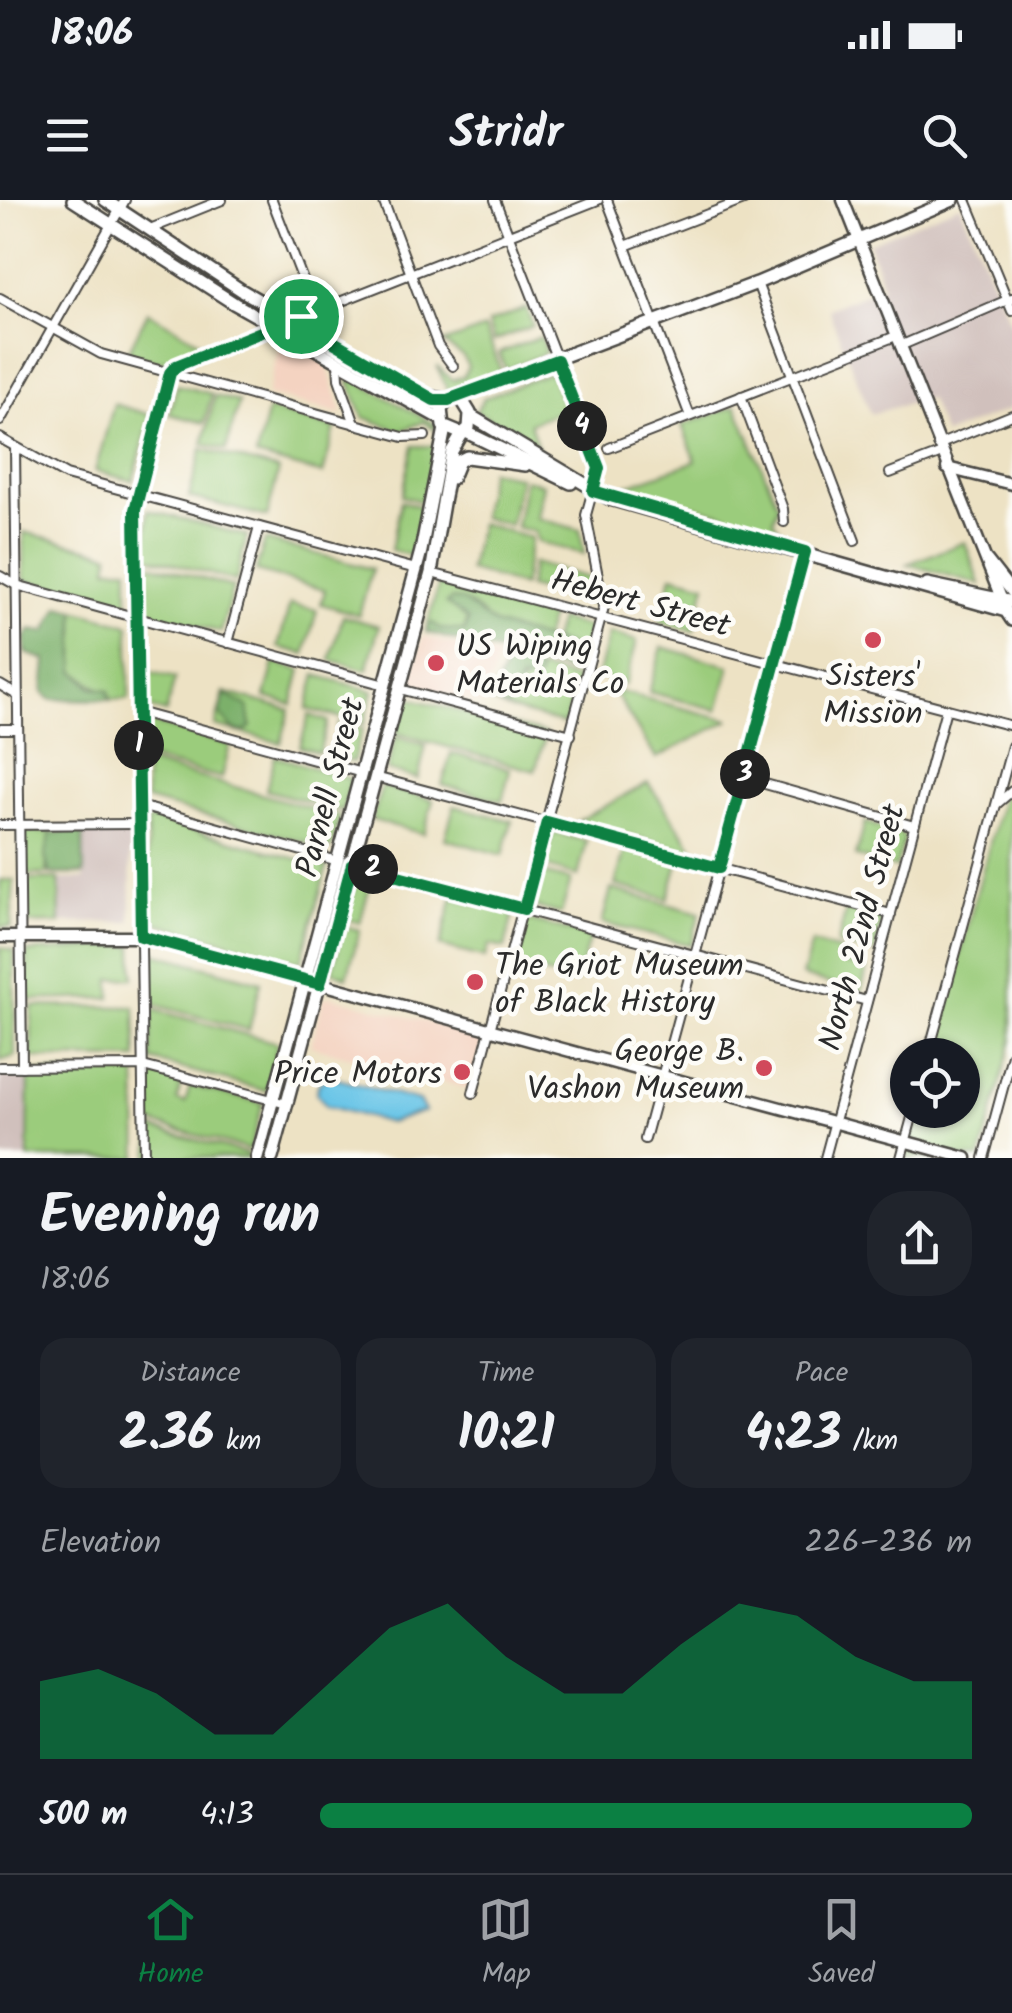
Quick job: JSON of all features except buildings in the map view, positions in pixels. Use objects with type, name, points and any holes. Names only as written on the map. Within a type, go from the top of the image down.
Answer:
[{"type":"main road","points":[[74,200],[274,326],[430,409],[443,424],[535,467],[589,489],[1009,606]]},
{"type":"main road","points":[[88,200],[123,204]]},
{"type":"main road","points":[[105,200],[123,204],[192,257],[430,398],[462,400],[470,413],[589,489]]},
{"type":"main road","points":[[450,399],[757,283],[953,200]]},
{"type":"main road","points":[[113,222],[130,224],[192,257]]},
{"type":"main road","points":[[199,280],[292,319]]},
{"type":"main road","points":[[274,326],[371,363]]},
{"type":"main road","points":[[470,413],[477,395],[497,382]]},
{"type":"main road","name":"Parnell Street","points":[[258,1158],[416,569],[450,399]]},
{"type":"main road","name":"Parnell Street","points":[[272,1158],[431,573],[452,451],[464,433],[470,413]]},
{"type":"main road","points":[[444,501],[456,467],[468,456],[535,467]]},
{"type":"main road","points":[[320,984],[317,973],[329,894]]},
{"type":"street","points":[[150,228],[222,200]]},
{"type":"street","points":[[272,200],[325,337]]},
{"type":"street","points":[[383,200],[438,346],[454,366]]},
{"type":"street","points":[[473,1093],[604,600],[586,515],[589,489],[599,468],[495,200]]},
{"type":"street","points":[[144,1158],[138,496],[170,373],[176,366],[274,326],[598,200]]},
{"type":"street","points":[[607,200],[690,416]]},
{"type":"street","points":[[625,246],[744,200]]},
{"type":"street","points":[[842,200],[980,552],[1009,606]]},
{"type":"street","points":[[966,200],[1010,298],[1012,311]]},
{"type":"street","points":[[0,421],[123,204]]},
{"type":"street","points":[[757,283],[856,541]]},
{"type":"street","points":[[0,298],[101,354],[403,437],[425,436]]},
{"type":"street","points":[[609,448],[1010,298]]},
{"type":"street","points":[[338,362],[355,424]]},
{"type":"street","points":[[741,396],[783,509],[784,522]]},
{"type":"street","points":[[890,473],[1012,416]]},
{"type":"street","points":[[0,438],[66,474],[416,569]]},
{"type":"street","points":[[15,446],[22,1067]]},
{"type":"street","points":[[947,468],[1012,484]]},
{"type":"street","points":[[228,643],[259,527]]},
{"type":"street","points":[[645,1139],[805,552]]},
{"type":"street","name":"Hebert Street","points":[[431,573],[1012,726]]},
{"type":"street","points":[[0,576],[16,585],[385,685]]},
{"type":"street","points":[[0,685],[18,695]]},
{"type":"street","points":[[400,688],[571,734]]},
{"type":"street","name":"North 22nd Street","points":[[824,1158],[946,708]]},
{"type":"street","points":[[138,712],[362,773]]},
{"type":"street","points":[[0,730],[18,729]]},
{"type":"street","points":[[933,1038],[1012,746]]},
{"type":"street","points":[[376,776],[891,914]]},
{"type":"street","points":[[744,778],[914,826]]},
{"type":"street","points":[[996,807],[1012,791]]},
{"type":"street","points":[[140,806],[338,860]]},
{"type":"street","points":[[0,825],[140,824]]},
{"type":"street","points":[[352,864],[867,1002]]},
{"type":"street","points":[[0,937],[141,936],[966,1158]]},
{"type":"street","points":[[984,1158],[1012,1055]]},
{"type":"street","points":[[0,1067],[143,1066],[287,1104]]},
{"type":"street","points":[[900,1158],[909,1128]]},
{"type":"shaded area","points":[[960,205],[1012,327],[1012,408],[944,435],[929,398],[871,414],[828,309],[883,287],[869,243]]},
{"type":"shaded area","points":[[281,339],[326,363],[342,414],[267,395]]},
{"type":"shaded area","points":[[423,636],[498,657],[484,705],[410,685]]},
{"type":"shaded area","points":[[130,832],[131,922],[60,923],[59,879],[84,879],[83,833]]},
{"type":"shaded area","points":[[329,996],[479,1036],[482,1045],[469,1089],[311,1046],[323,999]]},
{"type":"shaded area","points":[[134,1071],[138,1158],[0,1158],[0,1073]]},
{"type":"green space","points":[[526,308],[533,326],[494,341],[488,323]]},
{"type":"green space","points":[[148,312],[205,345],[161,362],[127,354]]},
{"type":"green space","points":[[485,328],[501,371],[448,392],[437,366],[452,380],[464,376],[468,367],[463,356],[443,343]]},
{"type":"green space","points":[[541,337],[546,353],[506,370],[499,353]]},
{"type":"green space","points":[[550,372],[565,409],[530,423],[537,445],[476,411],[484,398]]},
{"type":"green space","points":[[353,379],[435,424],[439,433],[423,502],[402,496],[413,446],[434,446],[437,430],[423,422],[401,431],[363,417],[349,382]]},
{"type":"green space","points":[[177,385],[212,394],[204,423],[169,414]]},
{"type":"green space","points":[[215,396],[239,402],[226,450],[203,444]]},
{"type":"green space","points":[[114,404],[151,415],[133,481],[95,471]]},
{"type":"green space","points":[[736,406],[778,505],[773,520],[780,529],[622,487],[696,461],[682,425]]},
{"type":"green space","points":[[268,410],[335,428],[323,474],[256,456]]},
{"type":"green space","points":[[202,449],[279,470],[267,517],[189,497]]},
{"type":"green space","points":[[443,461],[447,461],[437,519],[411,635],[333,921],[358,800],[393,679]]},
{"type":"green space","points":[[490,470],[520,477],[510,525],[481,517]]},
{"type":"green space","points":[[525,479],[543,484],[537,518],[580,530],[584,554],[538,542],[535,532],[516,527]]},
{"type":"green space","points":[[401,501],[422,507],[411,556],[391,550]]},
{"type":"green space","points":[[148,510],[247,536],[236,581],[146,556]]},
{"type":"green space","points":[[480,523],[531,538],[523,586],[469,570]]},
{"type":"green space","points":[[24,532],[110,554],[108,568],[128,568],[128,605],[24,580]]},
{"type":"green space","points":[[265,540],[372,569],[359,615],[321,604],[325,590],[256,571]]},
{"type":"green space","points":[[965,542],[980,584],[907,564]]},
{"type":"green space","points":[[146,563],[233,587],[221,632],[148,614]]},
{"type":"green space","points":[[533,563],[589,578],[595,604],[528,587]]},
{"type":"green space","points":[[672,575],[706,584],[694,631],[660,622]]},
{"type":"green space","points":[[439,583],[550,617],[544,639],[494,624],[469,604],[465,631],[426,629]]},
{"type":"green space","points":[[462,600],[494,624],[575,648],[583,657],[581,675],[426,632],[427,625],[433,623],[441,629],[465,631],[468,620],[446,603]]},
{"type":"green space","points":[[290,604],[317,610],[305,654],[278,647]]},
{"type":"green space","points":[[59,606],[75,610],[75,671],[92,687],[109,691],[109,700],[50,699],[43,693],[46,660],[26,653],[25,638],[31,630],[46,632]]},
{"type":"green space","points":[[75,610],[129,625],[129,699],[109,700],[111,697],[75,671]]},
{"type":"green space","points":[[343,616],[379,626],[367,670],[330,660]]},
{"type":"green space","points":[[559,619],[590,628],[582,657],[575,648],[553,640]]},
{"type":"green space","points":[[609,633],[637,641],[625,685],[597,677]]},
{"type":"green space","points":[[662,647],[730,666],[718,710],[649,692]]},
{"type":"green space","points":[[508,661],[539,669],[537,680],[520,681],[507,709],[489,701]]},
{"type":"green space","points":[[274,663],[301,670],[292,705],[265,697]]},
{"type":"green space","points":[[539,669],[577,679],[565,724],[507,709],[515,687],[539,674]]},
{"type":"green space","points":[[146,671],[175,678],[166,713],[148,708]]},
{"type":"green space","points":[[316,675],[373,691],[364,724],[307,709]]},
{"type":"green space","points":[[613,690],[729,720],[730,720],[656,758]]},
{"type":"green space","points":[[224,692],[290,710],[281,743],[215,726]]},
{"type":"green space","points":[[224,694],[248,707],[251,726],[245,732],[234,730],[220,714]]},
{"type":"green space","points":[[406,697],[546,734],[535,771],[396,733]]},
{"type":"green space","points":[[309,715],[328,721],[319,753],[300,747]]},
{"type":"green space","points":[[144,721],[230,745],[222,778],[145,758]]},
{"type":"green space","points":[[339,723],[363,729],[353,762],[329,756]]},
{"type":"green space","points":[[396,737],[426,745],[418,779],[387,770]]},
{"type":"green space","points":[[451,753],[510,769],[502,801],[442,785]]},
{"type":"green space","points":[[275,756],[351,779],[342,811],[266,790]]},
{"type":"green space","points":[[1012,761],[1012,1040],[980,1158],[905,1158],[913,1128],[980,1128],[980,1038],[938,1038]]},
{"type":"green space","points":[[145,762],[340,816],[331,849],[146,800]]},
{"type":"green space","points":[[648,783],[694,849],[693,852],[576,822]]},
{"type":"green space","points":[[382,786],[433,800],[424,834],[372,820]]},
{"type":"green space","points":[[454,806],[512,821],[503,855],[445,839]]},
{"type":"green space","points":[[153,819],[327,867],[301,962],[149,921],[147,821]]},
{"type":"green space","points":[[865,822],[905,836],[896,868],[856,856]]},
{"type":"green space","points":[[24,832],[51,832],[46,870],[50,874],[24,875]]},
{"type":"green space","points":[[51,832],[83,833],[84,874],[50,874],[45,857]]},
{"type":"green space","points":[[553,832],[587,841],[578,876],[543,866]]},
{"type":"green space","points":[[625,849],[678,863],[668,899],[615,885]]},
{"type":"green space","points":[[542,873],[571,880],[561,914],[532,906]]},
{"type":"green space","points":[[357,876],[372,878],[360,923],[346,919]]},
{"type":"green space","points":[[59,879],[60,923],[26,924],[25,880]]},
{"type":"green space","points":[[0,880],[14,880],[11,927],[0,927]]},
{"type":"green space","points":[[611,889],[700,913],[691,945],[602,923]]},
{"type":"green space","points":[[453,897],[513,914],[505,948],[489,945],[485,958],[440,946]]},
{"type":"green space","points":[[846,910],[882,919],[874,953],[837,944]]},
{"type":"green space","points":[[527,920],[590,936],[577,982],[514,965]]},
{"type":"green space","points":[[344,926],[360,930],[347,977],[332,971]]},
{"type":"green space","points":[[812,943],[844,952],[842,962],[867,969],[861,993],[802,976]]},
{"type":"green space","points":[[133,945],[134,978],[111,979],[111,998],[27,1000],[27,952]]},
{"type":"green space","points":[[0,947],[14,951],[15,1056],[0,1061]]},
{"type":"green space","points":[[150,952],[261,982],[249,1030],[148,1003]]},
{"type":"green space","points":[[32,1006],[135,1007],[137,1059],[31,1058]]},
{"type":"green space","points":[[151,1009],[278,1043],[266,1091],[151,1060]]},
{"type":"green space","points":[[29,1072],[136,1072],[138,1158],[28,1158]]},
{"type":"green space","points":[[152,1073],[182,1081],[177,1100],[185,1103],[190,1086],[263,1103],[250,1150],[149,1122]]},
{"type":"green space","points":[[152,1128],[248,1154],[248,1158],[149,1158]]},
{"type":"water","points":[[331,1077],[419,1101],[425,1111],[389,1123],[327,1106],[316,1093],[319,1083]]},
{"type":"place","name":"Sisters' Mission","points":[[873,640]]},
{"type":"place","name":"US Wiping Materials Co","points":[[436,663]]},
{"type":"place","name":"The Griot Museum of Black History","points":[[475,982]]},
{"type":"place","name":"George B. Vashon Museum","points":[[764,1068]]},
{"type":"place","name":"Price Motors","points":[[462,1072]]},
{"type":"route","points":[[316,310],[325,337],[434,400],[448,400],[557,360],[599,468],[593,491],[618,502],[805,552],[719,868],[547,822],[524,909],[352,864],[320,984],[141,936],[135,510],[138,496],[170,373],[176,366],[301,316],[316,310]]}]
